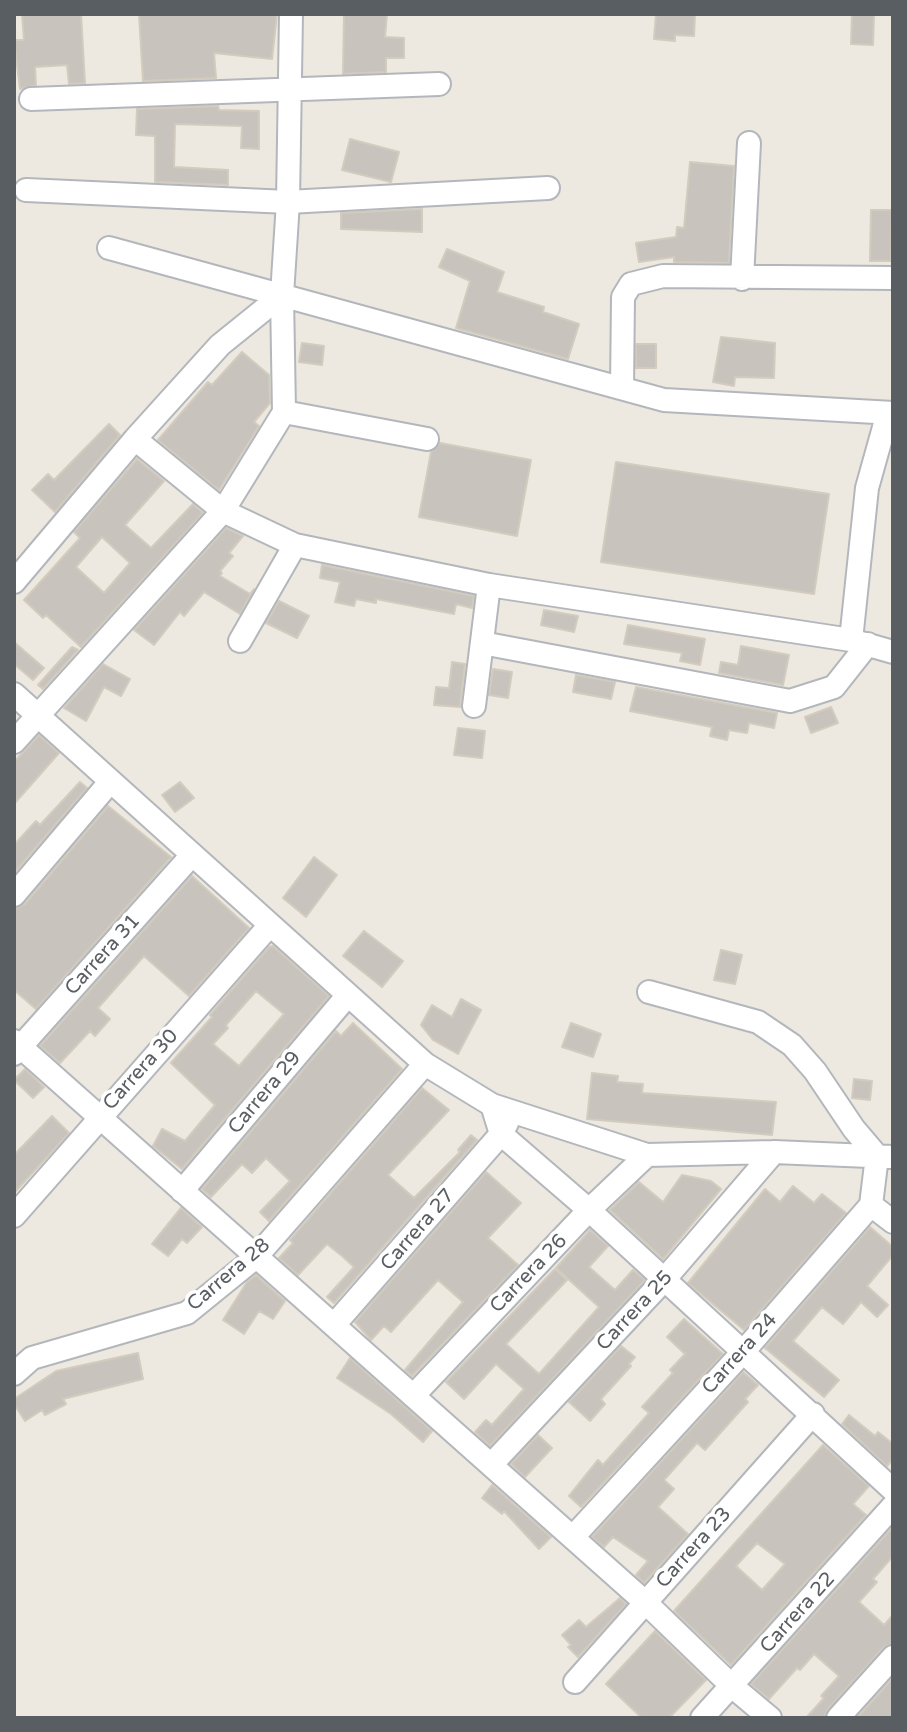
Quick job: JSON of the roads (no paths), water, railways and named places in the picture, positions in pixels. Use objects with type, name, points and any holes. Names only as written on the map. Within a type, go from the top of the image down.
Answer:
[{"type":"street","points":[[14,742],[223,511],[284,412],[282,295],[288,202],[291,14]]},
{"type":"street","points":[[31,99],[439,84]]},
{"type":"street","points":[[742,279],[749,143]]},
{"type":"street","points":[[26,190],[288,202],[548,188]]},
{"type":"street","points":[[109,248],[664,400],[890,413],[867,488],[859,642],[834,687],[790,701],[482,643]]},
{"type":"street","points":[[622,388],[623,297],[631,284],[663,276],[893,278]]},
{"type":"street","points":[[14,582],[135,439],[220,345],[282,295]]},
{"type":"street","points":[[284,412],[427,439]]},
{"type":"street","points":[[135,439],[223,511],[295,545],[489,585],[859,642],[893,652]]},
{"type":"street","points":[[240,641],[295,545]]},
{"type":"street","points":[[474,706],[489,585]]},
{"type":"street","points":[[14,694],[425,1064],[492,1105],[647,1155],[774,1152],[885,1156]]},
{"type":"street","points":[[14,895],[110,782]]},
{"type":"street","name":"Carrera 31","points":[[16,1047],[192,855]]},
{"type":"street","name":"Carrera 30","points":[[14,1216],[270,925]]},
{"type":"street","points":[[649,992],[758,1022],[792,1045],[815,1071],[854,1129],[885,1156]]},
{"type":"street","name":"Carrera 29","points":[[182,1191],[348,995]]},
{"type":"street","points":[[16,1047],[100,1117],[573,1537],[770,1718]]},
{"type":"street","name":"Carrera 28","points":[[14,1374],[32,1358],[187,1313],[256,1257],[425,1064]]},
{"type":"street","points":[[492,1105],[501,1134],[589,1210],[893,1490]]},
{"type":"street","name":"Carrera 27","points":[[334,1325],[501,1134],[504,1126],[518,1114]]},
{"type":"street","name":"Carrera 25","points":[[491,1465],[663,1281],[774,1152]]},
{"type":"street","name":"Carrera 26","points":[[413,1396],[589,1210],[647,1155]]},
{"type":"street","points":[[885,1156],[871,1205],[893,1222]]},
{"type":"street","name":"Carrera 24","points":[[573,1537],[743,1352],[871,1205]]},
{"type":"street","name":"Carrera 23","points":[[575,1682],[813,1414]]},
{"type":"street","name":"Carrera 22","points":[[702,1718],[893,1506]]},
{"type":"street","points":[[838,1718],[893,1657]]}]
